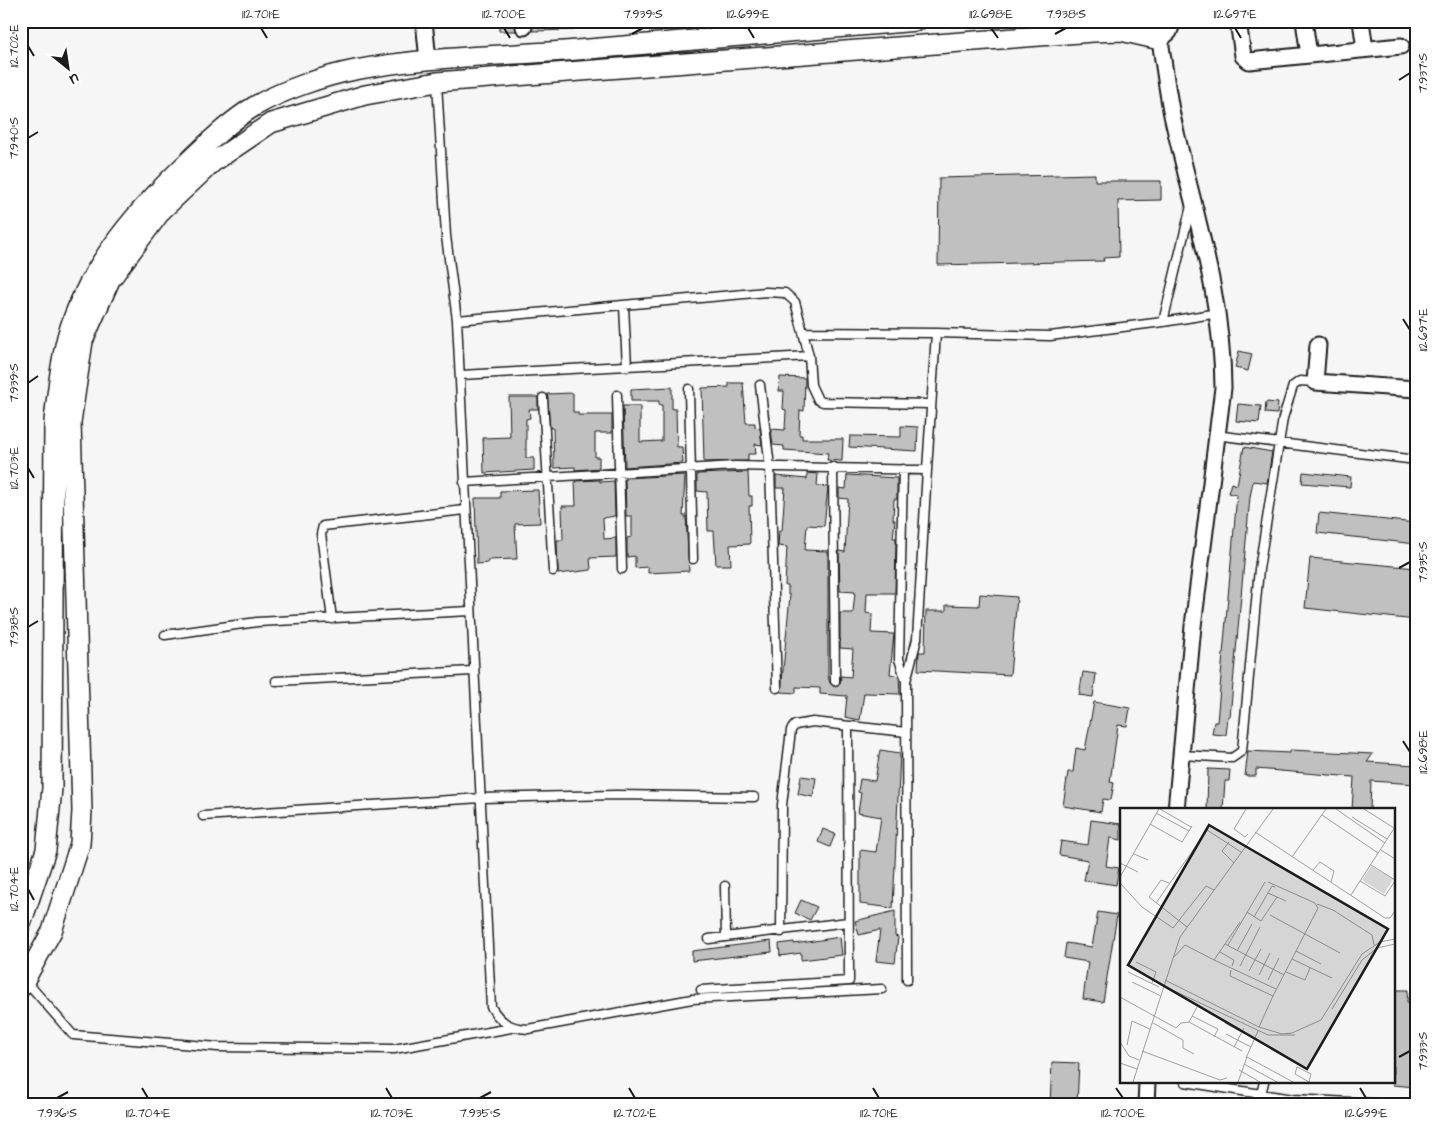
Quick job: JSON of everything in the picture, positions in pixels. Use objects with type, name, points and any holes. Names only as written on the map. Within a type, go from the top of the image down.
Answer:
[{"type":"street","points":[[424,21],[428,60]]},
{"type":"street","points":[[21,924],[46,850],[52,788],[54,421],[59,377],[68,336],[81,301],[128,224],[168,180],[224,128],[248,111],[287,91],[354,70],[428,60],[526,54],[916,21]]},
{"type":"street","points":[[1238,21],[1246,60],[1259,61],[1400,46]]},
{"type":"street","points":[[1304,21],[1309,55]]},
{"type":"street","points":[[1360,21],[1365,50]]},
{"type":"street","points":[[24,984],[52,931],[80,844],[82,811],[71,422],[82,340],[110,280],[156,218],[212,163],[271,123],[365,95],[436,82],[1162,27],[1172,113],[1219,313],[1223,355],[1223,388],[1215,435],[1193,626],[1176,808]]},
{"type":"street","points":[[1318,345],[1315,382],[1416,388]]},
{"type":"street","points":[[1146,1105],[1147,1084]]},
{"type":"lane","points":[[436,82],[446,236],[457,320],[461,375],[465,510],[491,1008],[498,1018],[511,1028]]},
{"type":"lane","points":[[1163,322],[1192,199]]},
{"type":"lane","points":[[457,320],[766,292],[785,293],[795,302],[808,356],[812,393],[818,400],[823,402],[930,404]]},
{"type":"lane","points":[[624,306],[627,366]]},
{"type":"lane","points":[[803,332],[1050,336],[1219,313]]},
{"type":"lane","points":[[907,980],[906,681],[917,639],[930,404],[936,333]]},
{"type":"lane","points":[[461,375],[808,356]]},
{"type":"lane","points":[[1182,755],[1232,758],[1242,751],[1259,569],[1281,444],[1283,418],[1292,386],[1300,381],[1315,382]]},
{"type":"lane","points":[[760,384],[770,467],[777,688]]},
{"type":"lane","points":[[689,388],[689,467],[693,559]]},
{"type":"lane","points":[[617,395],[622,569]]},
{"type":"lane","points":[[543,398],[553,571]]},
{"type":"lane","points":[[1215,435],[1416,460]]},
{"type":"lane","points":[[464,482],[549,479],[689,467],[833,467],[926,470]]},
{"type":"lane","points":[[833,467],[835,681]]},
{"type":"lane","points":[[903,469],[900,659],[906,681]]},
{"type":"lane","points":[[332,619],[321,534],[323,526],[465,510]]},
{"type":"lane","points":[[165,636],[257,622],[470,611]]},
{"type":"lane","points":[[276,681],[473,671]]},
{"type":"lane","points":[[781,932],[782,805],[791,730],[794,725],[813,722],[906,732]]},
{"type":"lane","points":[[701,990],[847,982],[850,979],[848,922],[848,727]]},
{"type":"lane","points":[[203,816],[481,798],[616,795],[754,797]]},
{"type":"lane","points":[[725,886],[726,937]]},
{"type":"lane","points":[[709,939],[781,932],[848,922]]},
{"type":"lane","points":[[24,984],[73,1035],[218,1047],[394,1049],[511,1028],[528,1029],[692,999],[882,988]]},
{"type":"lane","points":[[1207,1084],[1293,1099],[1406,1105]]},
{"type":"lane","points":[[1261,1094],[1264,1084]]},
{"type":"building","points":[[499,21],[515,21],[516,31],[499,31]]},
{"type":"building","points":[[533,21],[574,21],[574,30],[532,31]]},
{"type":"building","points":[[1095,174],[1095,181],[1161,181],[1161,200],[1118,201],[1119,257],[1103,258],[1104,261],[938,265],[939,178]]},
{"type":"building","points":[[1239,351],[1252,354],[1248,371],[1235,368]]},
{"type":"building","points":[[780,377],[805,378],[804,411],[800,410],[799,435],[802,435],[802,439],[843,439],[842,461],[827,460],[828,453],[784,450],[784,446],[773,445],[771,429],[785,430],[786,410],[783,409],[784,391],[779,391]]},
{"type":"building","points":[[729,383],[743,383],[746,423],[755,423],[755,427],[760,428],[762,445],[755,444],[756,454],[748,454],[748,461],[704,462],[702,388],[729,387]]},
{"type":"building","points":[[672,387],[672,409],[676,409],[677,447],[682,447],[683,463],[625,467],[623,406],[640,406],[640,442],[662,441],[662,405],[659,405],[659,401],[631,401],[631,389]]},
{"type":"building","points":[[573,393],[573,412],[578,412],[578,415],[612,415],[612,433],[595,433],[595,457],[599,457],[599,468],[575,470],[575,467],[554,468],[553,428],[550,428],[547,394]]},
{"type":"building","points":[[509,397],[538,397],[538,409],[529,409],[530,418],[526,419],[526,458],[534,458],[534,470],[484,473],[483,438],[510,437]]},
{"type":"building","points":[[1266,402],[1278,403],[1277,414],[1265,413]]},
{"type":"building","points":[[1238,404],[1261,406],[1259,423],[1236,421]]},
{"type":"building","points":[[901,426],[918,427],[917,451],[849,447],[850,436],[901,437]]},
{"type":"building","points":[[1244,447],[1272,452],[1267,483],[1253,481],[1250,497],[1230,717],[1228,717],[1226,735],[1212,734],[1214,722],[1217,722],[1237,495],[1228,493],[1231,483],[1237,485]]},
{"type":"building","points":[[748,472],[749,496],[752,496],[752,506],[749,506],[750,544],[730,545],[731,565],[716,565],[714,531],[708,531],[707,492],[697,491],[697,474]]},
{"type":"building","points":[[1303,472],[1351,477],[1350,487],[1302,483]]},
{"type":"building","points":[[807,473],[818,474],[817,486],[828,487],[824,526],[807,525],[805,550],[828,551],[828,676],[830,683],[835,687],[840,684],[841,676],[851,677],[853,649],[840,648],[840,613],[853,613],[855,592],[840,591],[839,551],[845,552],[848,499],[839,498],[839,488],[846,489],[847,475],[897,478],[897,499],[894,499],[893,520],[895,520],[893,538],[896,538],[895,593],[867,593],[866,613],[872,614],[871,633],[894,634],[890,674],[899,676],[900,694],[864,693],[860,720],[845,717],[847,696],[820,694],[820,688],[796,687],[796,693],[781,692],[790,595],[788,595],[788,586],[785,586],[787,547],[778,546],[779,531],[782,531],[785,488],[776,488],[776,476],[807,479]]},
{"type":"building","points":[[685,475],[683,516],[686,516],[689,571],[648,573],[648,567],[635,568],[635,556],[627,557],[627,538],[632,537],[632,516],[626,516],[625,478]]},
{"type":"building","points":[[600,480],[600,482],[614,481],[615,516],[603,518],[604,539],[616,538],[616,557],[590,558],[591,570],[558,574],[557,540],[563,540],[562,506],[576,506],[575,481]]},
{"type":"building","points":[[538,490],[540,523],[515,524],[517,559],[488,560],[488,563],[477,564],[475,498],[500,498],[500,491]]},
{"type":"building","points":[[1319,513],[1416,523],[1416,544],[1317,533]]},
{"type":"building","points":[[1310,558],[1416,568],[1416,620],[1305,608]]},
{"type":"building","points":[[980,594],[1017,597],[1010,675],[918,670],[919,652],[925,652],[926,611],[946,611],[946,605],[979,606]]},
{"type":"building","points":[[1083,672],[1096,674],[1093,697],[1079,695]]},
{"type":"building","points":[[1094,702],[1130,708],[1127,726],[1118,725],[1110,782],[1114,783],[1111,800],[1103,799],[1101,812],[1063,806],[1068,772],[1073,772],[1076,748],[1085,750]]},
{"type":"building","points":[[880,750],[900,753],[893,908],[860,904],[860,850],[876,852],[881,817],[858,813],[861,793],[858,792],[860,779],[875,781]]},
{"type":"building","points":[[1290,750],[1373,754],[1367,762],[1416,765],[1416,784],[1371,781],[1370,808],[1352,808],[1354,777],[1256,769],[1256,776],[1245,776],[1248,751],[1290,753]]},
{"type":"building","points":[[1208,769],[1230,770],[1229,781],[1225,781],[1223,808],[1207,808]]},
{"type":"building","points":[[801,776],[816,778],[813,797],[798,794]]},
{"type":"building","points":[[1091,820],[1120,824],[1120,840],[1110,838],[1106,866],[1119,868],[1116,885],[1084,880],[1088,860],[1059,855],[1061,841],[1088,845]]},
{"type":"building","points":[[823,829],[835,834],[830,847],[818,842]]},
{"type":"building","points":[[801,900],[817,907],[810,920],[795,913]]},
{"type":"building","points":[[895,911],[895,936],[898,937],[895,963],[876,961],[880,930],[859,935],[855,921]]},
{"type":"building","points":[[1098,912],[1117,915],[1103,1002],[1083,999],[1088,962],[1064,958],[1066,943],[1092,947]]},
{"type":"building","points":[[840,937],[842,955],[801,960],[801,953],[780,956],[779,944],[794,942],[794,944]]},
{"type":"building","points":[[771,941],[772,952],[692,961],[692,951]]},
{"type":"building","points":[[1394,990],[1408,990],[1407,1002],[1416,1003],[1416,1087],[1393,1085]]},
{"type":"building","points":[[1052,1062],[1079,1063],[1077,1105],[1050,1105]]}]
